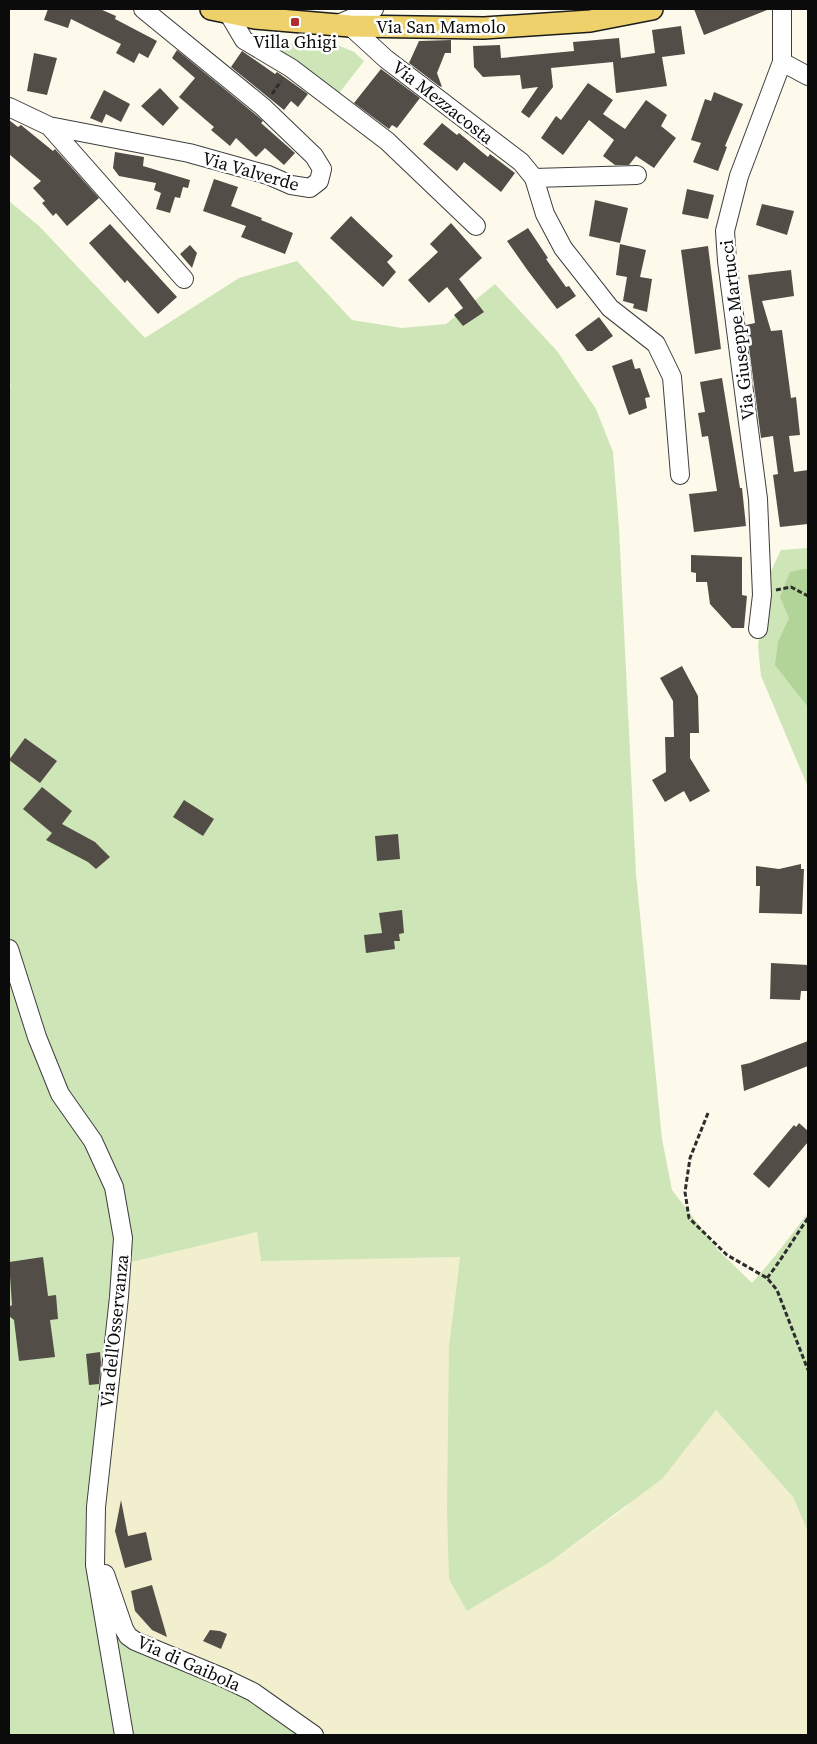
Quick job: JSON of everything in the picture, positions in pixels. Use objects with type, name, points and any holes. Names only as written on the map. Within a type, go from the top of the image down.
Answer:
[{"type":"main road","name":"Via San Mamolo","points":[[219,11],[255,18],[344,26],[484,28],[590,21],[652,9]]},
{"type":"street","name":"Via Valverde","points":[[9,106],[49,126],[189,153],[268,175],[291,185],[310,188],[319,181],[322,169],[314,156],[263,106],[143,9]]},
{"type":"street","points":[[344,26],[374,9]]},
{"type":"street","name":"Via Giuseppe Martucci","points":[[758,629],[762,595],[758,499],[727,260],[726,231],[738,176],[782,62],[782,9]]},
{"type":"street","name":"Via San Mamolo","points":[[219,11],[244,40],[291,68],[387,141],[476,226]]},
{"type":"street","name":"Via Mezzacosta","points":[[344,26],[521,162],[534,178],[544,214],[564,248],[610,308],[656,344],[672,377],[680,475]]},
{"type":"street","points":[[782,62],[808,76]]},
{"type":"street","name":"Via Valverde","points":[[49,126],[184,279]]},
{"type":"street","points":[[534,178],[637,174]]},
{"type":"street","name":"Via dell'Osservanza","points":[[9,948],[37,1038],[60,1094],[93,1141],[114,1187],[123,1238],[119,1297],[96,1506],[95,1565],[124,1735]]},
{"type":"street","name":"Via di Gaibola","points":[[95,1565],[103,1570],[107,1578],[128,1636],[135,1641],[247,1688],[314,1735]]},
{"type":"path","points":[[263,106],[291,68]]},
{"type":"path","points":[[762,595],[791,587],[808,596]]},
{"type":"path","points":[[708,1114],[690,1158],[685,1192],[689,1218],[727,1255],[767,1278],[776,1290],[808,1370]]},
{"type":"path","points":[[767,1278],[782,1259],[794,1237],[808,1218]]},
{"type":"shaded area","points":[[257,1232],[261,1260],[460,1257],[449,1346],[467,1611],[550,1562],[625,1508],[716,1410],[793,1497],[808,1532],[808,1735],[324,1735],[260,1687],[121,1629],[97,1559],[122,1264]]},
{"type":"green space","points":[[265,43],[335,44],[354,52],[364,61],[333,101]]},
{"type":"green space","points":[[9,201],[39,226],[145,338],[239,278],[297,261],[352,320],[402,328],[446,324],[495,284],[557,351],[596,409],[613,452],[619,528],[636,874],[662,1139],[672,1190],[718,1250],[752,1283],[808,1213],[808,1532],[793,1497],[716,1410],[662,1479],[550,1562],[467,1611],[449,1579],[447,1511],[449,1346],[460,1257],[261,1261],[257,1232],[123,1264],[97,1559],[121,1629],[260,1687],[324,1735],[9,1735],[9,387],[11,386],[9,379]]},
{"type":"green space","points":[[808,548],[808,787],[761,676],[758,646],[769,575],[781,550]]},
{"type":"green space","points":[[808,569],[808,707],[775,665],[778,642],[789,618],[780,597],[790,572]]},
{"type":"building","points":[[48,9],[100,9],[116,16],[115,19],[157,41],[148,58],[139,53],[134,63],[116,53],[121,44],[71,19],[68,28],[44,20]]},
{"type":"building","points":[[694,9],[767,9],[767,10],[704,35]]},
{"type":"building","points":[[681,26],[685,54],[662,57],[667,86],[616,93],[613,62],[551,68],[553,87],[529,118],[521,112],[538,87],[522,89],[520,75],[483,77],[474,67],[473,46],[500,45],[501,58],[574,51],[573,42],[619,38],[621,58],[655,53],[652,30]]},
{"type":"building","points":[[451,40],[451,53],[445,53],[437,73],[442,87],[409,63],[419,41]]},
{"type":"building","points":[[177,50],[263,121],[261,123],[295,153],[284,165],[265,148],[256,157],[236,138],[230,146],[211,130],[214,127],[179,97],[195,78],[172,58]]},
{"type":"building","points":[[242,51],[275,74],[277,72],[308,94],[298,107],[291,101],[284,110],[231,67]]},
{"type":"building","points":[[34,53],[57,58],[47,95],[27,91]]},
{"type":"building","points":[[381,69],[420,98],[397,128],[392,125],[389,129],[354,103]]},
{"type":"building","points":[[588,83],[613,100],[603,114],[625,129],[646,100],[667,115],[661,126],[676,138],[654,168],[636,156],[629,165],[615,165],[603,156],[614,140],[589,120],[563,155],[541,138],[556,116],[561,120]]},
{"type":"building","points":[[160,88],[179,108],[163,126],[141,106]]},
{"type":"building","points":[[104,90],[130,104],[121,122],[106,114],[102,123],[90,118]]},
{"type":"building","points":[[714,92],[743,104],[725,146],[727,147],[718,171],[693,162],[701,143],[691,140],[705,99],[711,101]]},
{"type":"building","points":[[9,120],[18,127],[21,125],[53,151],[55,149],[99,198],[67,226],[56,213],[53,216],[42,203],[45,201],[33,188],[41,181],[9,154]]},
{"type":"building","points":[[442,123],[457,135],[459,133],[488,157],[490,154],[515,173],[501,192],[464,162],[457,171],[423,144]]},
{"type":"building","points":[[115,152],[144,157],[143,166],[190,180],[188,188],[183,187],[180,198],[175,197],[170,213],[156,209],[161,193],[154,190],[156,183],[119,176],[113,168]]},
{"type":"building","points":[[214,179],[238,187],[231,206],[293,233],[285,254],[241,237],[246,226],[203,211]]},
{"type":"building","points":[[687,189],[714,195],[708,219],[682,214]]},
{"type":"building","points":[[595,200],[628,208],[620,243],[589,236]]},
{"type":"building","points":[[762,204],[794,211],[787,235],[756,225]]},
{"type":"building","points":[[351,216],[393,256],[387,262],[396,272],[383,287],[330,238]]},
{"type":"building","points":[[451,223],[482,258],[459,279],[484,312],[463,326],[454,315],[463,308],[447,287],[429,303],[408,280],[438,252],[430,244]]},
{"type":"building","points":[[110,224],[177,297],[158,314],[127,280],[125,283],[89,243]]},
{"type":"building","points":[[528,228],[548,258],[546,259],[566,287],[569,286],[576,296],[557,309],[507,241]]},
{"type":"building","points":[[620,244],[646,250],[640,277],[652,279],[647,312],[633,308],[634,304],[623,301],[627,277],[616,275]]},
{"type":"building","points":[[190,245],[197,253],[192,268],[180,254]]},
{"type":"building","points":[[708,246],[721,349],[695,354],[681,250]]},
{"type":"building","points":[[791,270],[794,296],[762,301],[771,331],[782,330],[791,398],[796,397],[800,435],[789,436],[794,472],[808,470],[808,524],[780,527],[773,475],[778,474],[773,436],[761,438],[746,325],[755,323],[748,275]]},
{"type":"building","points":[[599,317],[613,336],[592,351],[587,351],[575,335]]},
{"type":"building","points":[[632,359],[635,369],[640,368],[650,397],[645,398],[647,408],[629,415],[612,366]]},
{"type":"building","points":[[722,378],[740,488],[742,488],[746,526],[694,532],[689,494],[717,491],[708,436],[702,437],[698,413],[705,412],[700,382]]},
{"type":"building","points":[[691,555],[742,557],[742,595],[747,596],[744,628],[732,628],[710,604],[707,582],[696,582],[696,573],[691,572]]},
{"type":"building","points":[[682,666],[698,696],[699,733],[690,733],[690,758],[710,791],[690,802],[684,791],[665,802],[652,780],[666,772],[665,737],[674,737],[673,701],[660,678]]},
{"type":"building","points":[[25,738],[57,761],[40,783],[9,760]]},
{"type":"building","points":[[42,787],[72,811],[62,824],[95,842],[110,857],[96,869],[88,862],[46,840],[52,833],[23,809]]},
{"type":"building","points":[[184,800],[214,819],[203,836],[173,817]]},
{"type":"building","points":[[398,834],[400,859],[377,861],[375,836]]},
{"type":"building","points":[[801,864],[801,869],[804,869],[802,914],[759,913],[760,886],[756,886],[756,866],[779,869]]},
{"type":"building","points":[[402,910],[404,933],[399,934],[400,941],[394,941],[395,949],[366,953],[364,935],[382,933],[379,913]]},
{"type":"building","points":[[771,963],[808,965],[808,991],[801,991],[800,1000],[770,999]]},
{"type":"building","points":[[808,1041],[808,1066],[744,1091],[741,1065]]},
{"type":"building","points":[[799,1123],[808,1131],[808,1142],[769,1188],[753,1174],[794,1125],[796,1127]]},
{"type":"building","points":[[43,1257],[48,1296],[56,1295],[58,1319],[50,1320],[55,1357],[19,1361],[14,1320],[9,1316],[9,1307],[12,1305],[9,1262]]},
{"type":"building","points":[[100,1352],[99,1384],[89,1385],[86,1354]]},
{"type":"building","points":[[121,1500],[128,1536],[146,1532],[152,1560],[125,1568],[115,1531]]},
{"type":"building","points":[[152,1585],[167,1637],[152,1630],[135,1611],[131,1591]]},
{"type":"building","points":[[210,1630],[227,1634],[221,1649],[203,1641]]},
{"type":"place","name":"Villa Ghigi","points":[[295,22]]}]
